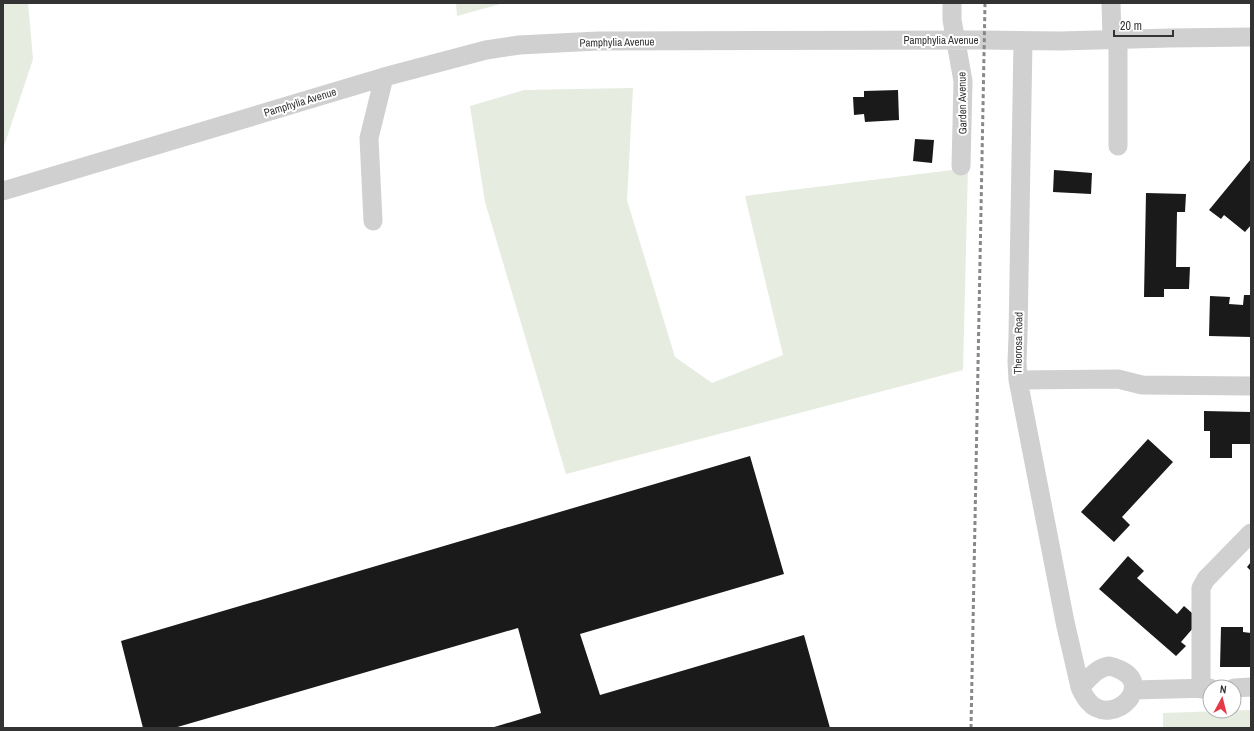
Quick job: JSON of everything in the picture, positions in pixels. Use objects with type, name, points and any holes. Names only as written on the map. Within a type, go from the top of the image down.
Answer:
[{"type":"street","name":"Garden Avenue","points":[[952,3],[952,20],[963,81],[962,166]]},
{"type":"street","points":[[1111,3],[1115,40],[1118,146]]},
{"type":"street","name":"Pamphylia Avenue","points":[[3,190],[384,77],[486,50],[519,45],[598,41],[1115,40],[1251,37]]},
{"type":"street","name":"Theorosa Road","points":[[1023,40],[1017,362],[1018,380],[1065,622],[1080,687]]},
{"type":"street","points":[[373,220],[369,138],[384,77]]},
{"type":"street","points":[[1018,380],[1118,379],[1142,385],[1251,386]]},
{"type":"street","points":[[1204,679],[1201,588],[1206,579],[1251,533]]},
{"type":"street","points":[[1108,666],[1124,671],[1130,677],[1133,690],[1128,704],[1120,710],[1112,713],[1102,712],[1092,706],[1081,691],[1080,687],[1102,667],[1108,666]]},
{"type":"street","points":[[1133,690],[1202,685]]},
{"type":"shaded area","points":[[3,3],[28,3],[33,59],[3,147]]},
{"type":"shaded area","points":[[456,3],[504,3],[457,16]]},
{"type":"shaded area","points":[[633,88],[627,200],[675,357],[712,383],[783,355],[745,196],[968,168],[963,370],[566,474],[485,202],[470,106],[524,90]]},
{"type":"shaded area","points":[[1242,710],[1251,710],[1251,728],[1163,728],[1163,713],[1202,712],[1202,719],[1242,719]]},
{"type":"building","points":[[898,90],[899,120],[865,122],[864,114],[854,115],[853,97],[864,97],[864,91]]},
{"type":"building","points":[[915,139],[934,140],[932,163],[913,161]]},
{"type":"building","points":[[1251,159],[1251,225],[1245,232],[1224,215],[1221,219],[1209,210]]},
{"type":"building","points":[[1054,170],[1092,173],[1091,194],[1053,192]]},
{"type":"building","points":[[1146,193],[1186,194],[1185,212],[1177,212],[1176,267],[1190,267],[1189,289],[1164,289],[1164,297],[1144,297]]},
{"type":"building","points":[[1244,295],[1251,295],[1251,337],[1209,336],[1210,296],[1230,297],[1229,304],[1243,305]]},
{"type":"building","points":[[1204,411],[1251,412],[1251,444],[1232,444],[1232,458],[1210,458],[1210,431],[1204,431]]},
{"type":"building","points":[[1148,439],[1173,462],[1122,517],[1130,525],[1114,542],[1081,512]]},
{"type":"building","points":[[750,456],[784,574],[580,634],[600,695],[804,635],[830,728],[491,728],[541,713],[518,628],[174,728],[143,728],[121,641]]},
{"type":"building","points":[[1128,556],[1144,571],[1137,578],[1177,614],[1184,606],[1200,620],[1181,642],[1186,646],[1176,656],[1099,589]]},
{"type":"building","points":[[1251,562],[1251,571],[1247,567]]},
{"type":"building","points":[[1221,627],[1243,627],[1243,632],[1251,633],[1251,667],[1220,667]]},
{"type":"railway","points":[[971,728],[985,3]]}]
